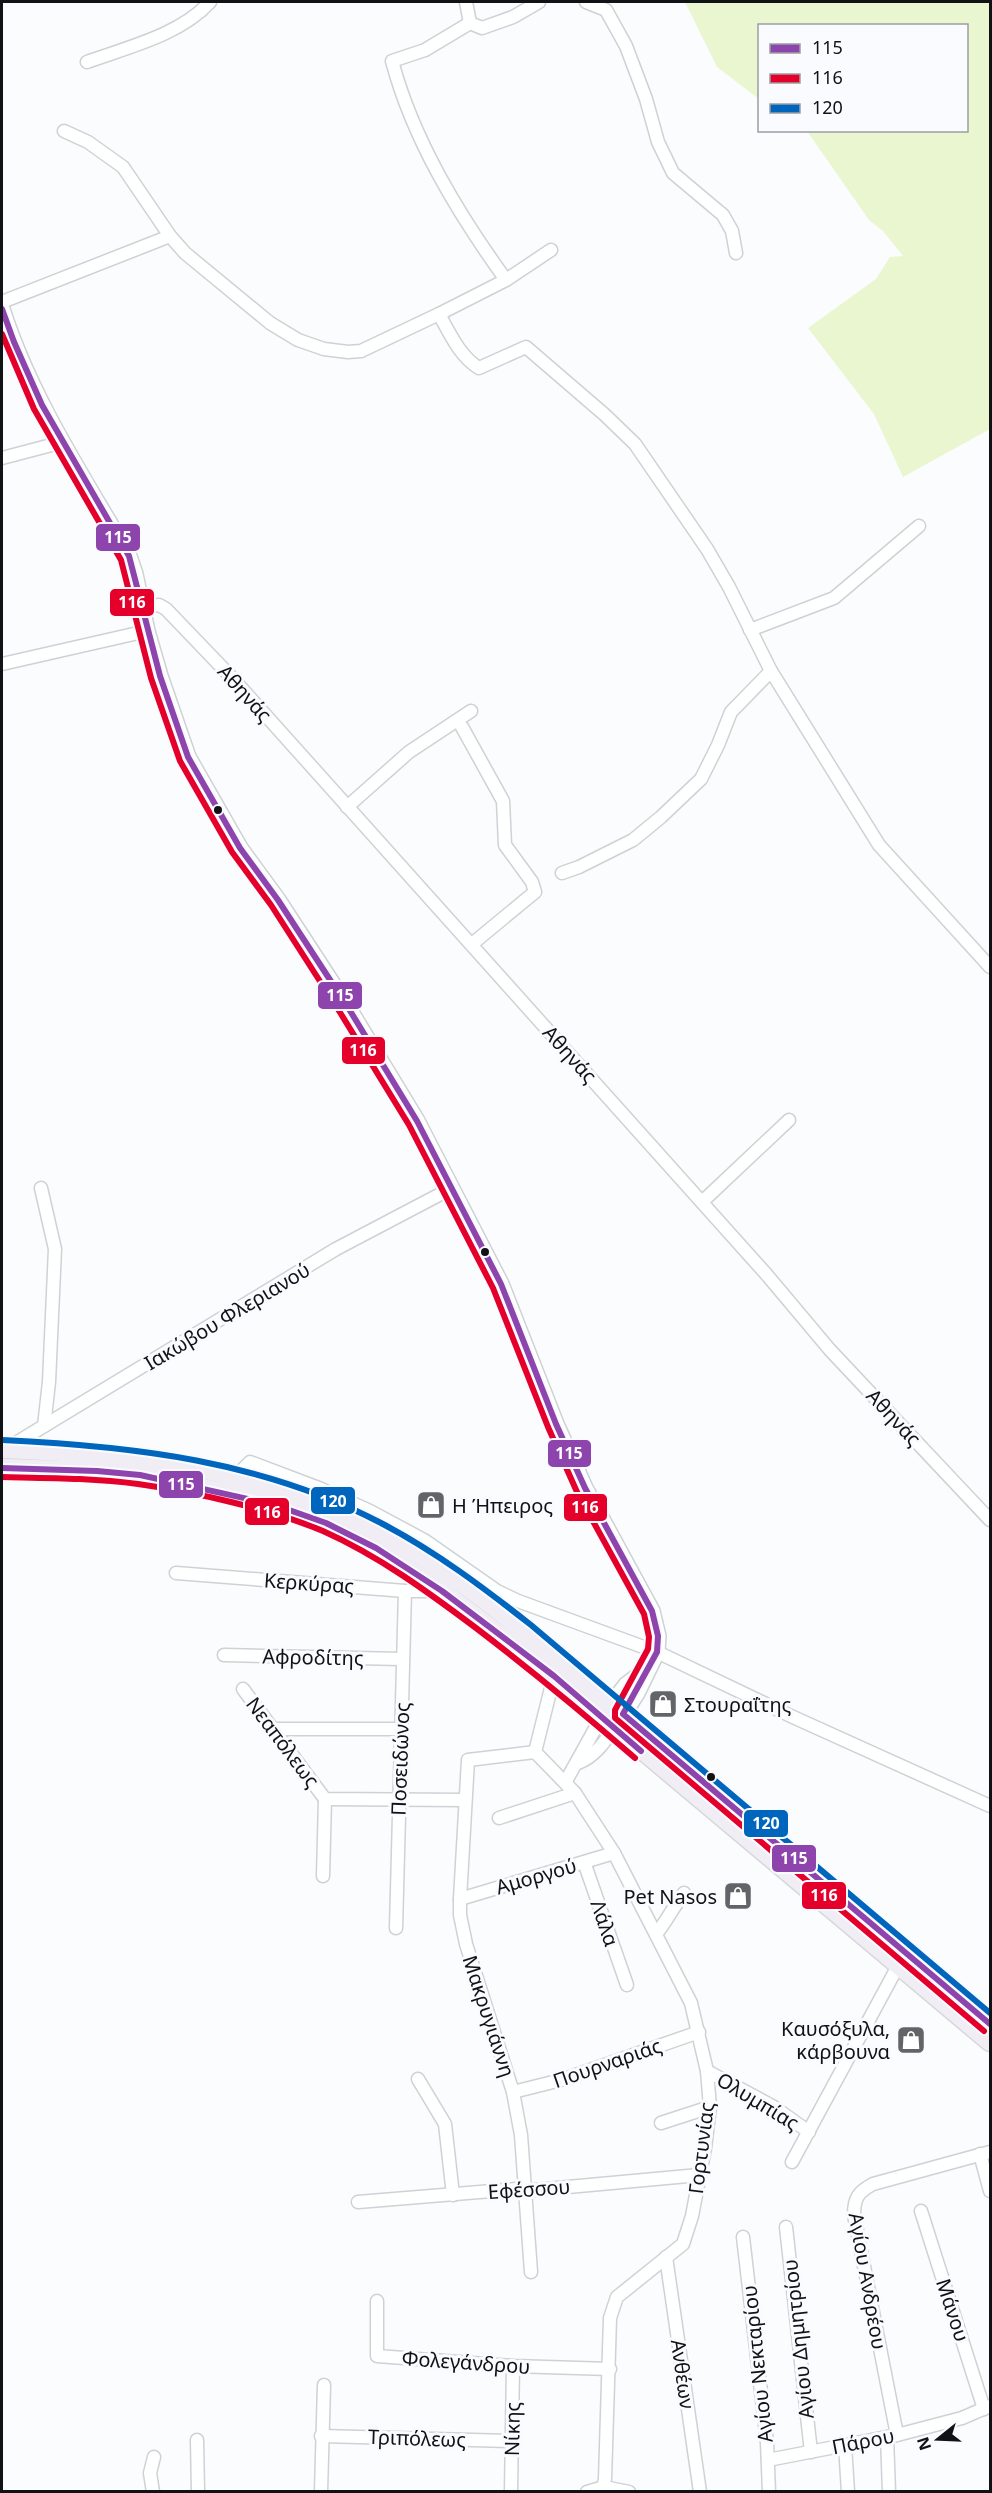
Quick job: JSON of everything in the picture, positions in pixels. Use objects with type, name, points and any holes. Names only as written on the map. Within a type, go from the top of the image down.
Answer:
[{"type":"main road","points":[[4,1449],[95,1452],[178,1463],[236,1476],[334,1509],[369,1525],[413,1550],[469,1587],[515,1623],[612,1716],[898,1966],[990,2042]]},
{"type":"main road","points":[[2,1468],[97,1471],[140,1475],[275,1505],[326,1523],[376,1548],[442,1591],[554,1676],[612,1716],[990,2024]]},
{"type":"street","points":[[87,62],[151,39],[185,21],[210,2]]},
{"type":"street","points":[[466,2],[470,23]]},
{"type":"street","points":[[470,23],[482,28],[513,17],[539,2]]},
{"type":"street","points":[[586,2],[606,10],[626,46],[646,99],[658,142],[673,173],[723,215],[732,231],[736,253]]},
{"type":"street","points":[[470,23],[425,50],[392,62],[410,111],[440,175],[469,228],[506,280]]},
{"type":"street","points":[[64,131],[88,142],[123,167],[170,236],[192,259],[270,323],[298,340],[324,349],[361,351],[506,280],[551,250]]},
{"type":"street","points":[[2,302],[170,236]]},
{"type":"street","points":[[2,309],[12,342],[63,442],[129,556],[147,631],[174,719],[193,765],[240,848],[278,900],[349,1009],[417,1121],[501,1284],[556,1424],[585,1488],[652,1611],[658,1636],[657,1652],[649,1667],[626,1685],[612,1716],[581,1752],[578,1763],[566,1781]]},
{"type":"street","points":[[439,314],[455,342],[478,368],[488,366],[498,358],[526,347],[635,444],[706,549],[729,588],[771,671],[879,845],[990,967]]},
{"type":"street","points":[[2,458],[63,442]]},
{"type":"street","points":[[750,630],[834,598],[919,526]]},
{"type":"street","name":"Αθηνάς","points":[[142,607],[153,604],[166,609],[235,681],[767,1275],[830,1350],[990,1520]]},
{"type":"street","points":[[2,664],[147,631]]},
{"type":"street","points":[[562,873],[633,840],[693,787],[714,753],[730,712],[771,671]]},
{"type":"street","points":[[347,807],[409,752],[471,711]]},
{"type":"street","points":[[462,727],[503,801],[505,846],[532,882],[535,891],[472,944]]},
{"type":"street","points":[[702,1202],[789,1120]]},
{"type":"street","points":[[41,1188],[55,1249],[50,1382],[44,1426]]},
{"type":"street","name":"Ιακώβου Φλεριανού","points":[[4,1449],[336,1249],[452,1188]]},
{"type":"street","points":[[236,1476],[250,1462],[319,1488],[370,1511],[424,1540],[508,1596],[657,1652],[793,1717],[990,1806]]},
{"type":"street","name":"Κερκύρας","points":[[176,1573],[405,1591],[442,1591]]},
{"type":"street","name":"Ποσειδώνος","points":[[396,1928],[405,1591]]},
{"type":"street","name":"Αφροδίτης","points":[[224,1655],[402,1659]]},
{"type":"street","points":[[535,1752],[554,1676]]},
{"type":"street","name":"Νεαπόλεως","points":[[243,1689],[325,1799],[464,1800]]},
{"type":"street","points":[[274,1729],[400,1729]]},
{"type":"street","name":"Μακρυγιάννη","points":[[531,2272],[521,2135],[513,2092],[466,1944],[460,1915],[460,1899],[468,1760],[535,1752]]},
{"type":"street","name":"Γορτυνίας","points":[[535,1752],[566,1781],[614,1853],[691,2003],[707,2071],[710,2107],[692,2216],[683,2244],[617,2297],[610,2318],[610,2369],[603,2489]]},
{"type":"street","points":[[499,1818],[575,1793]]},
{"type":"street","points":[[323,1876],[325,1799]]},
{"type":"street","name":"Αμοργού","points":[[460,1899],[614,1853]]},
{"type":"street","name":"Λάλα","points":[[584,1862],[627,1985]]},
{"type":"street","points":[[656,1934],[668,1920],[674,1905],[684,1893]]},
{"type":"street","points":[[792,2162],[898,1966]]},
{"type":"street","name":"Πουρναριάς","points":[[513,2092],[561,2080],[699,2031]]},
{"type":"street","name":"Ολυμπίας","points":[[707,2071],[774,2107],[809,2132]]},
{"type":"street","points":[[418,2079],[445,2124],[453,2195]]},
{"type":"street","points":[[661,2123],[710,2107]]},
{"type":"street","points":[[985,2153],[990,2191]]},
{"type":"street","name":"Αγίου Ανδρέου","points":[[892,2436],[854,2215],[854,2201],[860,2191],[873,2184],[985,2153]]},
{"type":"street","name":"Εφέσσου","points":[[358,2202],[516,2189],[524,2191],[699,2175]]},
{"type":"street","name":"Μάνου","points":[[921,2211],[987,2408]]},
{"type":"street","name":"Αγίου Δημητρίου","points":[[786,2227],[811,2452]]},
{"type":"street","name":"Αγίου Νεκταρίου","points":[[743,2236],[768,2460],[769,2492]]},
{"type":"street","name":"Ανθέων","points":[[666,2257],[700,2492]]},
{"type":"street","name":"Φολεγάνδρου","points":[[376,2301],[377,2356],[513,2366],[610,2369]]},
{"type":"street","name":"Νίκης","points":[[512,2492],[513,2366]]},
{"type":"street","points":[[321,2492],[324,2385]]},
{"type":"street","name":"Πάρου","points":[[768,2460],[892,2436],[987,2408]]},
{"type":"street","name":"Τριπόλεως","points":[[321,2436],[512,2441]]},
{"type":"street","points":[[890,2492],[892,2436]]},
{"type":"street","points":[[197,2440],[198,2492]]},
{"type":"street","points":[[845,2445],[848,2492]]},
{"type":"street","points":[[153,2492],[150,2473],[154,2457]]},
{"type":"street","points":[[587,2492],[603,2489],[629,2492]]},
{"type":"green space","points":[[685,2],[990,2],[990,429],[903,477],[874,414],[808,328],[876,279],[890,257],[903,256],[883,231],[869,220],[808,132],[968,132],[968,24],[758,24],[758,98],[717,67]]},
{"type":"transit line","name":"115","points":[[2,309],[42,405],[129,556],[160,676],[188,757],[240,848],[278,900],[349,1009],[417,1121],[501,1284],[556,1424],[585,1488],[652,1611],[658,1636],[657,1652],[623,1714],[990,2024]]},
{"type":"transit line","name":"116","points":[[2,334],[34,409],[121,560],[151,678],[180,761],[232,852],[271,905],[409,1125],[493,1288],[548,1427],[577,1492],[644,1614],[649,1637],[648,1649],[615,1710],[615,1718],[984,2031]]},
{"type":"transit line","name":"120","points":[[2,1440],[148,1453],[196,1460],[244,1471],[336,1502],[401,1534],[459,1571],[531,1625],[990,2013]]},
{"type":"transit line","name":"115","points":[[2,1468],[97,1471],[140,1475],[275,1505],[326,1523],[376,1548],[442,1591],[554,1676],[641,1751]]},
{"type":"transit line","name":"116","points":[[2,1477],[104,1481],[160,1487],[256,1509],[323,1531],[383,1563],[440,1601],[537,1676],[635,1758]]},
{"type":"place","name":"Η Ήπειρος","points":[[431,1505]]},
{"type":"place","name":"Στουραΐτης","points":[[663,1704]]},
{"type":"place","name":"Pet Nasos","points":[[738,1896]]},
{"type":"place","name":"Καυσόξυλα, κάρβουνα","points":[[911,2040]]}]
